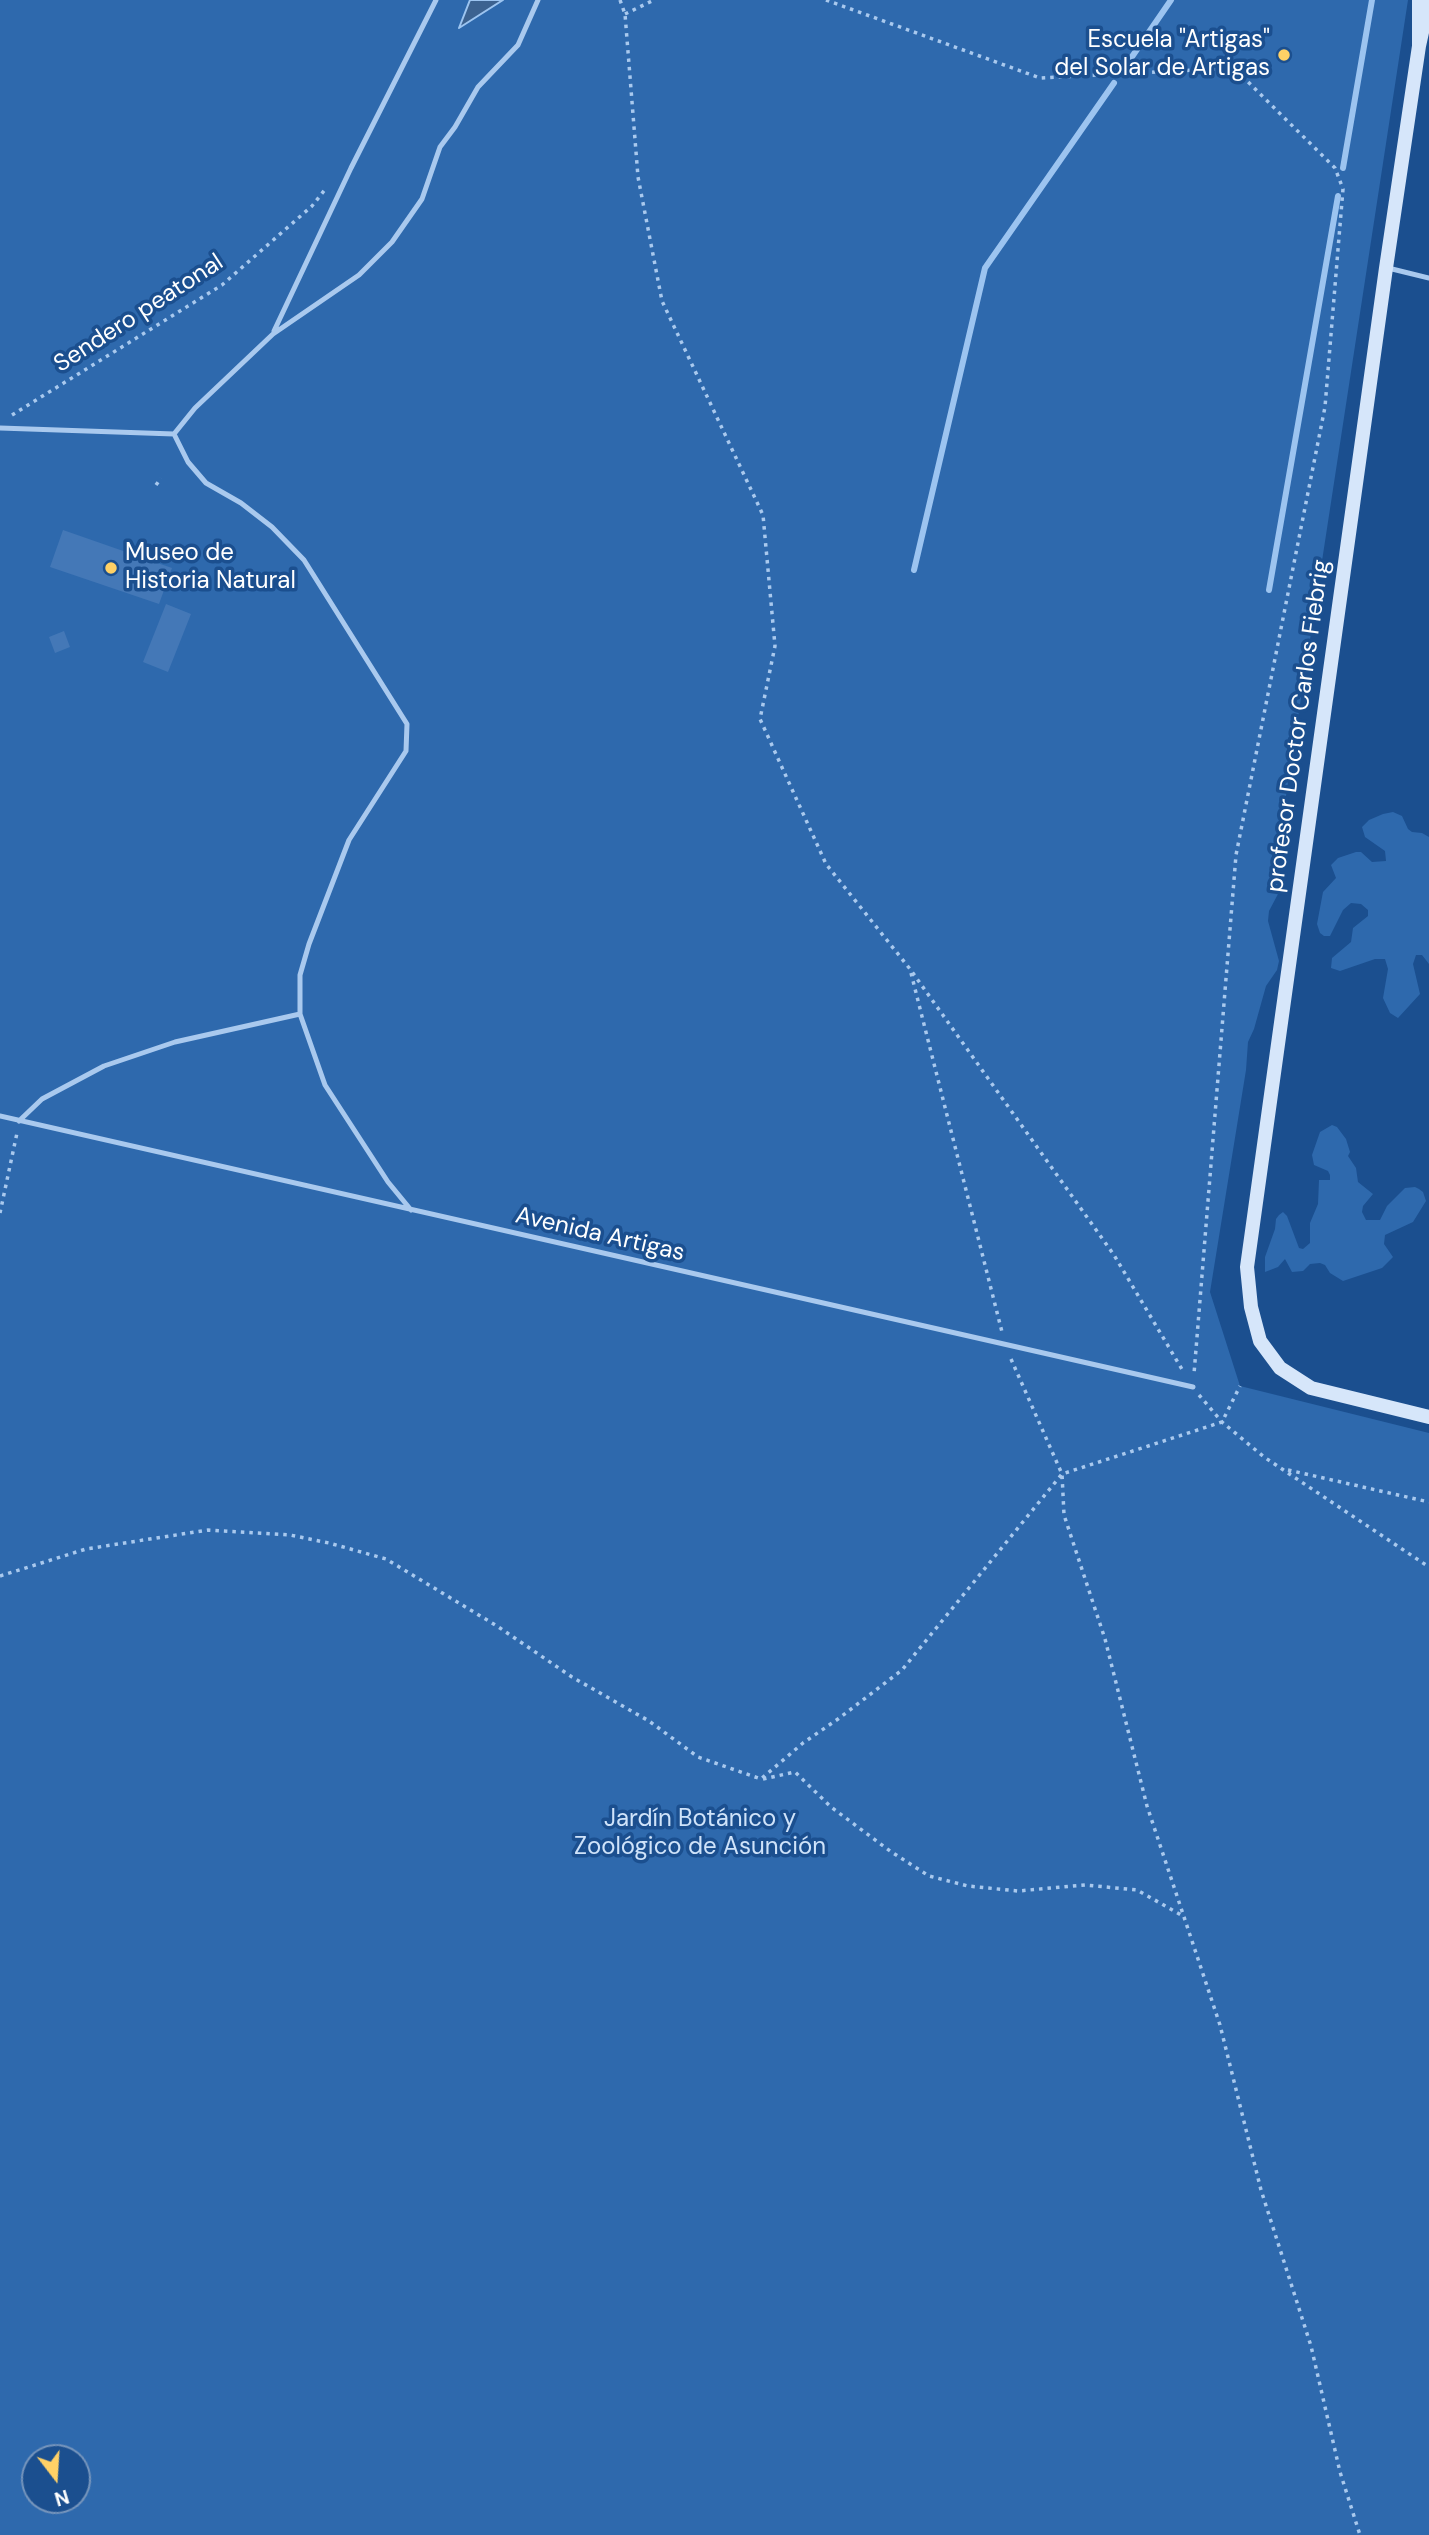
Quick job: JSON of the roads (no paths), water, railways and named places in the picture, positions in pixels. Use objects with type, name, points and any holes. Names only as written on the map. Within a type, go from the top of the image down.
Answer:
[{"type":"street","name":"profesor Doctor Carlos Fiebrig","points":[[1419,0],[1419,46]]},
{"type":"street","name":"profesor Doctor Carlos Fiebrig","points":[[1429,0],[1419,46],[1386,268],[1247,1267],[1251,1307],[1260,1341],[1279,1368],[1311,1388],[1429,1417]]},
{"type":"lane","points":[[273,334],[351,168],[436,0]]},
{"type":"lane","points":[[174,434],[195,408],[273,334],[359,275],[393,242],[422,199],[440,148],[456,127],[478,87],[518,45],[538,0]]},
{"type":"lane","points":[[1386,268],[1429,278]]},
{"type":"lane","points":[[0,428],[174,434]]},
{"type":"lane","points":[[174,434],[188,462],[206,483],[241,503],[272,527],[304,560],[407,724],[406,751],[349,840],[309,944],[300,975],[300,1014],[325,1084],[388,1182],[411,1210]]},
{"type":"lane","points":[[19,1121],[42,1099],[104,1066],[175,1042],[300,1014]]},
{"type":"lane","name":"Avenida Artigas","points":[[0,1116],[1193,1387]]},
{"type":"waterway","points":[[1127,64],[1171,0]]},
{"type":"waterway","points":[[1343,168],[1372,0]]},
{"type":"waterway","points":[[914,570],[985,268],[1114,83]]},
{"type":"waterway","points":[[1269,590],[1338,196]]},
{"type":"place","name":"Escuela \"Artigas\" del Solar de Artigas","points":[[1284,55]]},
{"type":"place","name":"Museo de Historia Natural","points":[[111,568]]},
{"type":"park label","name":"Jardín Botánico y Zoológico de Asunción","points":[[700,1834]]}]
